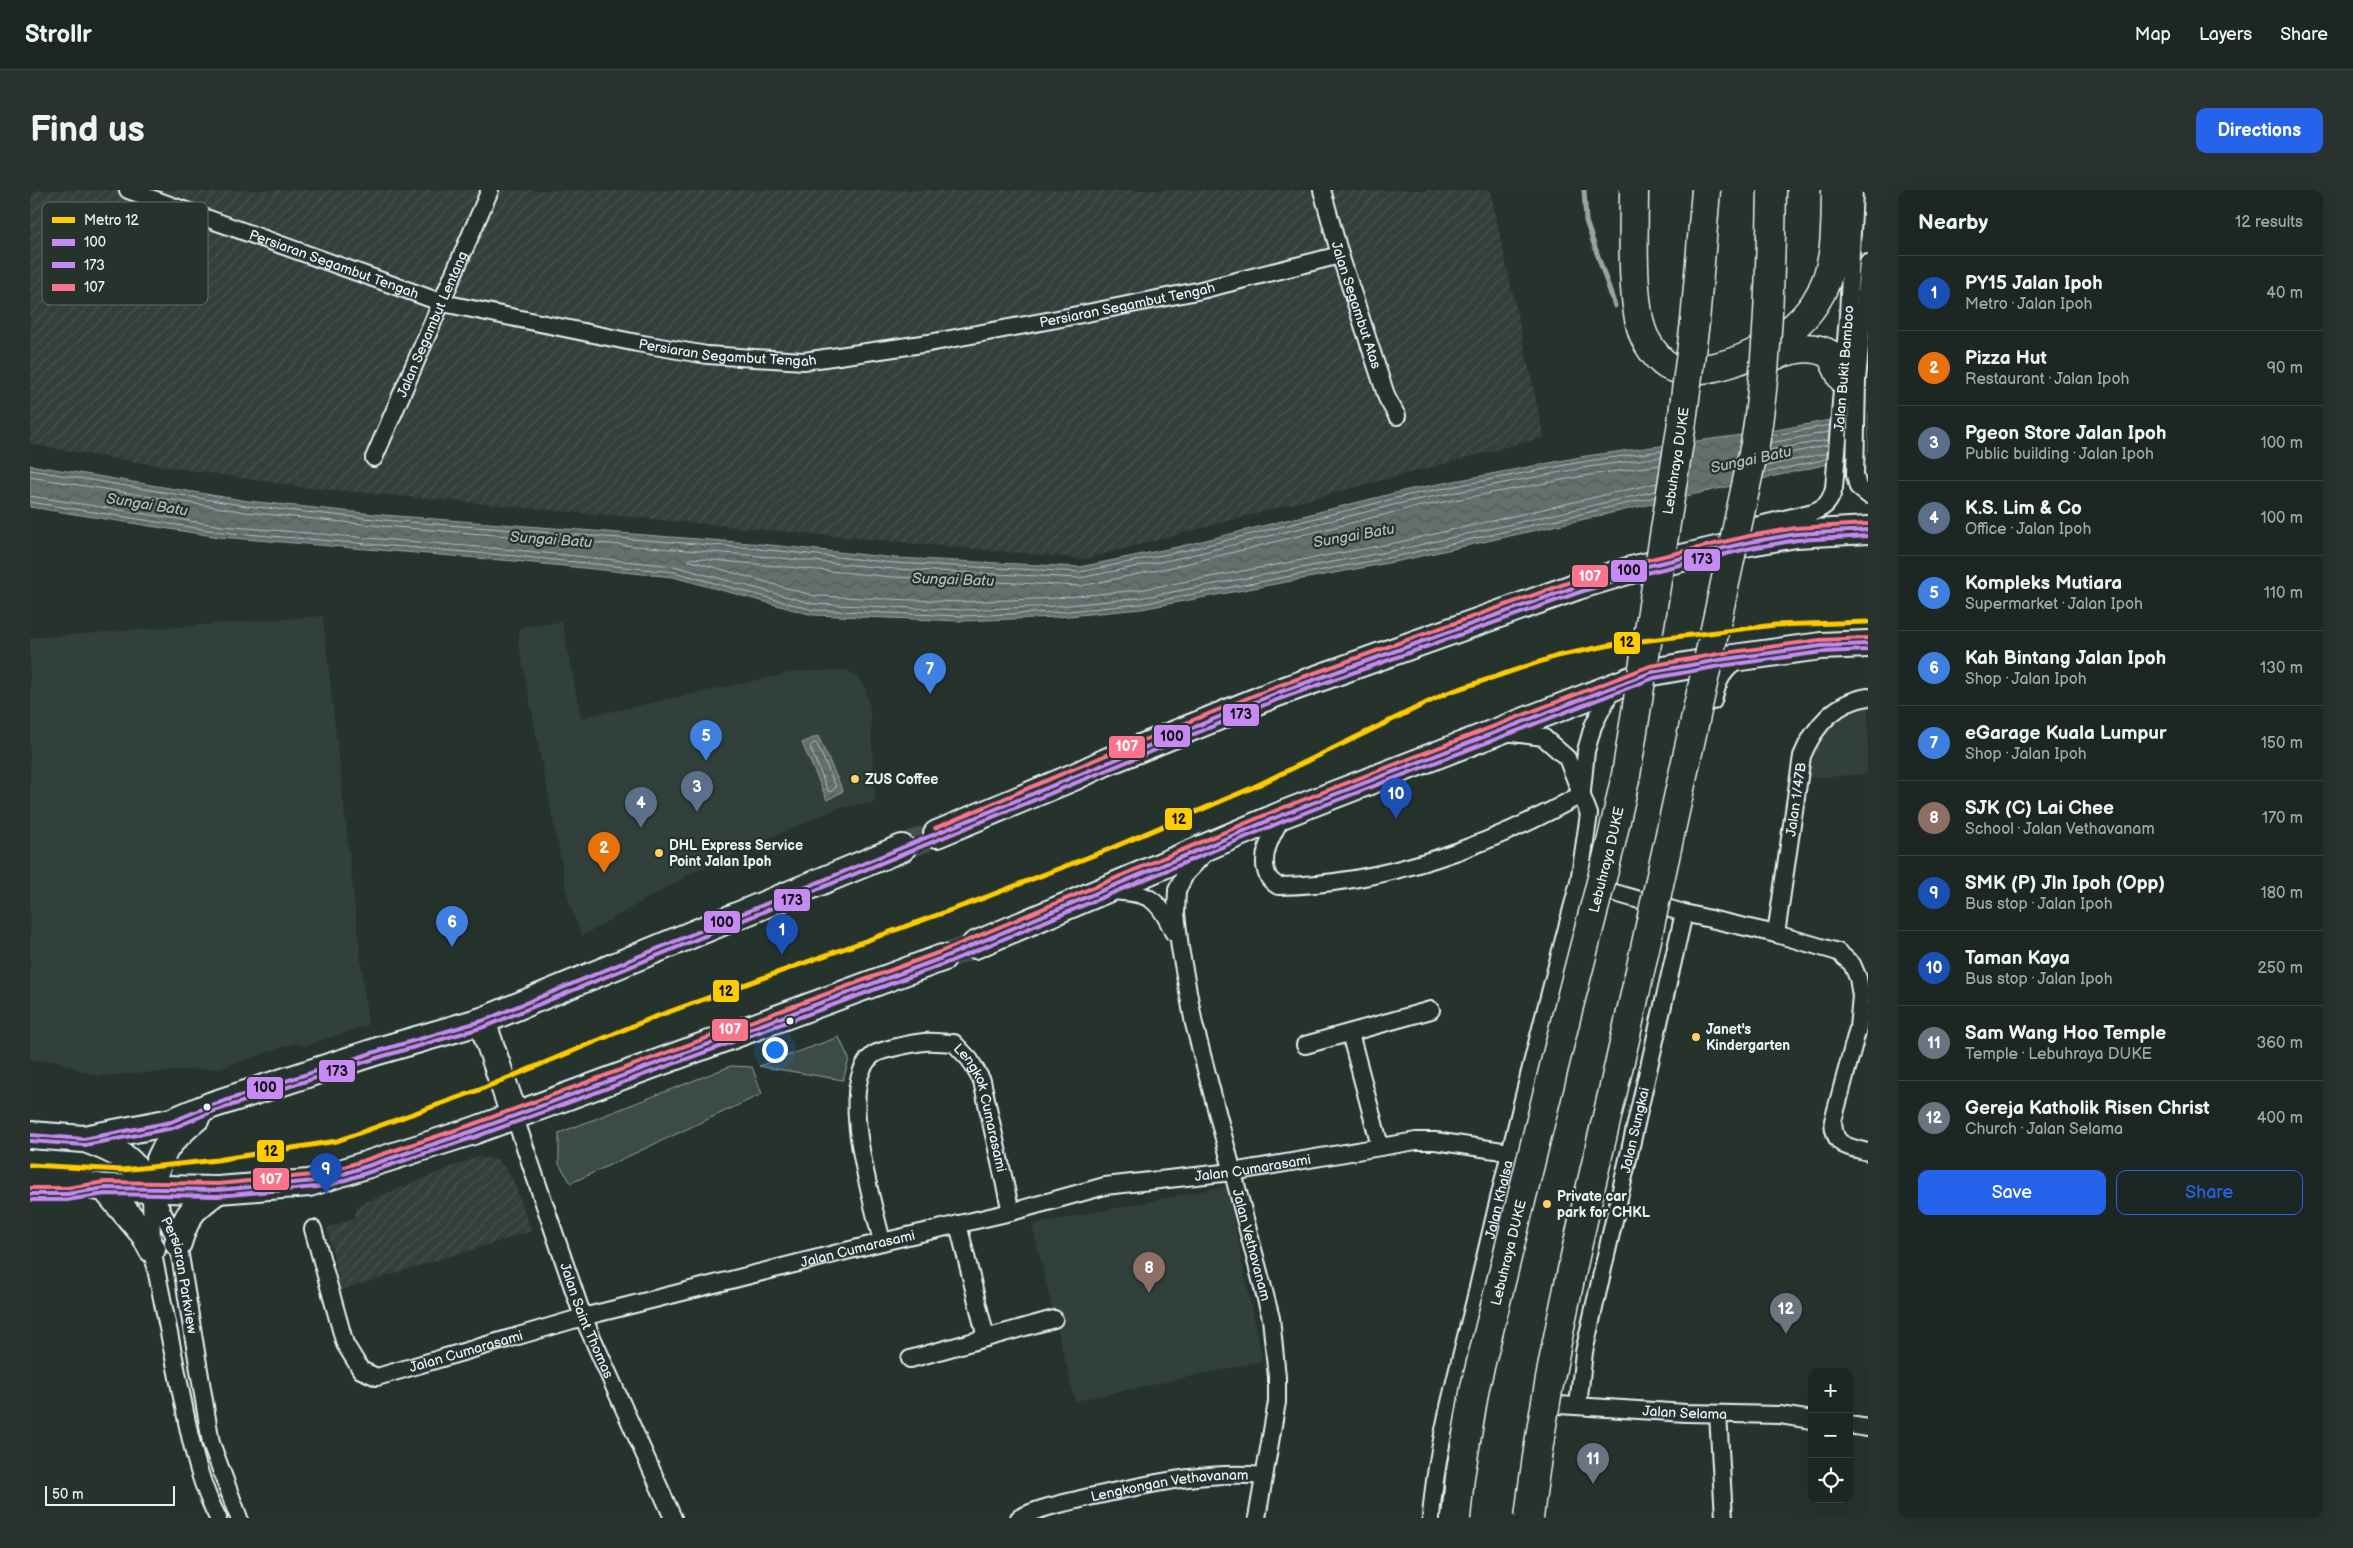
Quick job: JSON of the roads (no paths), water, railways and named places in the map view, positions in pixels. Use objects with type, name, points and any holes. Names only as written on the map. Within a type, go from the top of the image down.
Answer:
[{"type":"highway","points":[[1634,190],[1637,313],[1644,338],[1656,355],[1673,368],[1690,375],[1710,376],[1730,374],[1784,352],[1809,348],[1824,351],[1831,355],[1849,379]]},
{"type":"highway","name":"Lebuhraya DUKE","points":[[1456,1518],[1460,1477],[1475,1386],[1611,843],[1626,775],[1682,429],[1695,322],[1706,190]]},
{"type":"highway","points":[[1529,1518],[1536,1461],[1566,1296],[1658,892],[1754,444],[1763,391],[1768,338],[1772,190]]},
{"type":"highway","points":[[1794,328],[1808,310],[1822,273],[1827,225],[1827,190]]},
{"type":"highway","points":[[1673,368],[1726,365],[1748,357],[1794,328],[1816,303],[1832,271],[1836,190]]},
{"type":"main road","points":[[936,834],[1106,762],[1277,693],[1524,604],[1631,570],[1796,534],[1868,530]]},
{"type":"main road","points":[[975,945],[1284,814],[1496,730],[1652,672],[1821,646],[1868,644]]},
{"type":"main road","points":[[84,1139],[171,1122],[212,1105],[378,1051],[482,1021],[902,848]]},
{"type":"main road","points":[[30,1177],[106,1188],[151,1189],[218,1190],[317,1182],[473,1132],[514,1115],[942,958]]},
{"type":"main road","points":[[482,1021],[514,1115]]},
{"type":"main road","points":[[151,1189],[156,1165],[170,1140],[212,1105]]},
{"type":"main road","points":[[30,1135],[84,1139],[113,1149],[129,1159],[151,1189]]},
{"type":"main road","points":[[30,1194],[67,1194],[106,1188]]},
{"type":"main road","points":[[106,1188],[144,1234],[152,1249]]},
{"type":"main road","points":[[178,1243],[184,1223],[195,1206],[218,1190]]},
{"type":"street","name":"Persiaran Segambut Tengah","points":[[128,190],[162,202]]},
{"type":"street","name":"Jalan Segambut Lentang","points":[[374,458],[490,190]]},
{"type":"street","name":"Jalan Segambut Atas","points":[[1322,190],[1340,255],[1387,398],[1396,416]]},
{"type":"street","name":"Jalan Bukit Bamboo","points":[[1854,190],[1848,316],[1849,379],[1855,475],[1863,491]]},
{"type":"street","name":"Persiaran Segambut Tengah","points":[[208,218],[443,302],[637,343],[707,355],[804,360],[929,343],[1057,319],[1197,291],[1340,255]]},
{"type":"street","name":"Jalan Bukit Bamboo","points":[[1631,570],[1738,529],[1792,519],[1824,508],[1831,500],[1868,262]]},
{"type":"street","points":[[1522,1518],[1559,1405],[1603,1174],[1676,911],[1718,682],[1722,673],[1741,657]]},
{"type":"street","name":"Jalan Khalsa","points":[[1582,794],[1586,751],[1593,726],[1614,685]]},
{"type":"street","name":"Jalan 1/47B","points":[[1776,934],[1802,756],[1814,732],[1822,722],[1843,705],[1868,697]]},
{"type":"street","name":"Jalan Khalsa","points":[[1431,1518],[1432,1495],[1451,1405],[1509,1152],[1579,882],[1589,814],[1567,758],[1543,737],[1496,730]]},
{"type":"street","points":[[1284,814],[1268,842],[1266,862],[1269,878],[1278,886],[1298,886],[1362,878],[1431,860],[1540,818],[1582,794]]},
{"type":"street","points":[[1180,948],[1176,913],[1177,890],[1186,873],[1215,842]]},
{"type":"street","points":[[1579,882],[1676,911],[1776,934],[1838,952],[1852,964],[1858,978],[1861,996],[1858,1028],[1833,1121],[1834,1134],[1839,1142],[1846,1146],[1868,1152]]},
{"type":"street","points":[[1104,890],[1130,892],[1150,897],[1165,913],[1180,948]]},
{"type":"street","name":"Jalan Sungkai","points":[[1578,1406],[1584,1352],[1676,911]]},
{"type":"street","name":"Jalan Vethavanam","points":[[1180,948],[1194,1024],[1271,1318],[1277,1377],[1277,1402],[1257,1518]]},
{"type":"street","points":[[1305,1045],[1431,1010]]},
{"type":"street","points":[[1350,1033],[1380,1146]]},
{"type":"street","name":"Lengkok Cumarasami","points":[[882,1242],[856,1123],[857,1081],[862,1067],[873,1054],[924,1042],[954,1043],[970,1060],[982,1081],[1011,1212]]},
{"type":"street","name":"Jalan Saint Thomas","points":[[514,1115],[583,1317],[673,1518]]},
{"type":"street","name":"Jalan Cumarasami","points":[[312,1229],[345,1344],[361,1370],[377,1377],[583,1317],[882,1242],[1011,1212],[1106,1186],[1232,1172],[1380,1146],[1435,1141],[1509,1152]]},
{"type":"street","name":"Persiaran Parkview","points":[[151,1189],[178,1243],[211,1443],[239,1518]]},
{"type":"street","name":"Persiaran Parkview","points":[[151,1189],[152,1249],[193,1450],[208,1498],[218,1518]]},
{"type":"street","points":[[958,1224],[986,1338]]},
{"type":"street","points":[[910,1359],[1054,1319]]},
{"type":"street","name":"Jalan Selama","points":[[1559,1405],[1718,1414],[1780,1415],[1808,1419]]},
{"type":"street","points":[[1718,1414],[1724,1518]]},
{"type":"street","points":[[1853,1426],[1868,1428]]},
{"type":"street","name":"Lengkongan Vethavanam","points":[[1019,1518],[1059,1505],[1138,1486],[1223,1475],[1264,1476]]},
{"type":"water","name":"Sungai Batu","points":[[1868,413],[1868,455],[1399,561],[1141,609],[1058,617],[962,621],[813,615],[673,577],[514,561],[220,537],[30,507],[30,465],[248,501],[383,515],[750,543],[895,558],[1080,567],[1182,546],[1407,490],[1586,456],[1771,431]]},
{"type":"water","points":[[818,736],[843,791],[827,800],[802,743]]},
{"type":"waterway","points":[[1584,190],[1586,221],[1615,306]]},
{"type":"tunnel","points":[[902,848],[937,834]]},
{"type":"tunnel","points":[[942,958],[975,945]]},
{"type":"metro line","name":"12","points":[[30,1165],[122,1170],[217,1160],[337,1141],[479,1090],[652,1018],[976,901],[1107,850],[1254,787],[1447,693],[1557,656],[1616,644],[1775,625],[1868,622]]},
{"type":"place","name":"eGarage Kuala Lumpur","points":[[930,694]]},
{"type":"place","name":"Kompleks Mutiara","points":[[706,761]]},
{"type":"place","name":"ZUS Coffee","points":[[855,779]]},
{"type":"place","name":"Pgeon Store Jalan Ipoh","points":[[697,812]]},
{"type":"place","name":"Taman Kaya","points":[[1396,819]]},
{"type":"place","name":"K.S. Lim & Co","points":[[641,828]]},
{"type":"place","name":"DHL Express Service Point Jalan Ipoh","points":[[659,853]]},
{"type":"place","name":"Pizza Hut","points":[[604,873]]},
{"type":"place","name":"Kah Bintang Jalan Ipoh","points":[[452,947]]},
{"type":"place","name":"PY15 Jalan Ipoh","points":[[782,955]]},
{"type":"place","name":"Janet's Kindergarten","points":[[1696,1037]]},
{"type":"place","name":"SMK (P) Jln Ipoh (Opp)","points":[[326,1194]]},
{"type":"place","name":"Private car park for CHKL","points":[[1547,1204]]},
{"type":"place","name":"SJK (C) Lai Chee","points":[[1149,1293]]},
{"type":"place","name":"Gereja Katholik Risen Christ","points":[[1786,1334]]},
{"type":"place","name":"Sam Wang Hoo Temple","points":[[1593,1484]]}]
